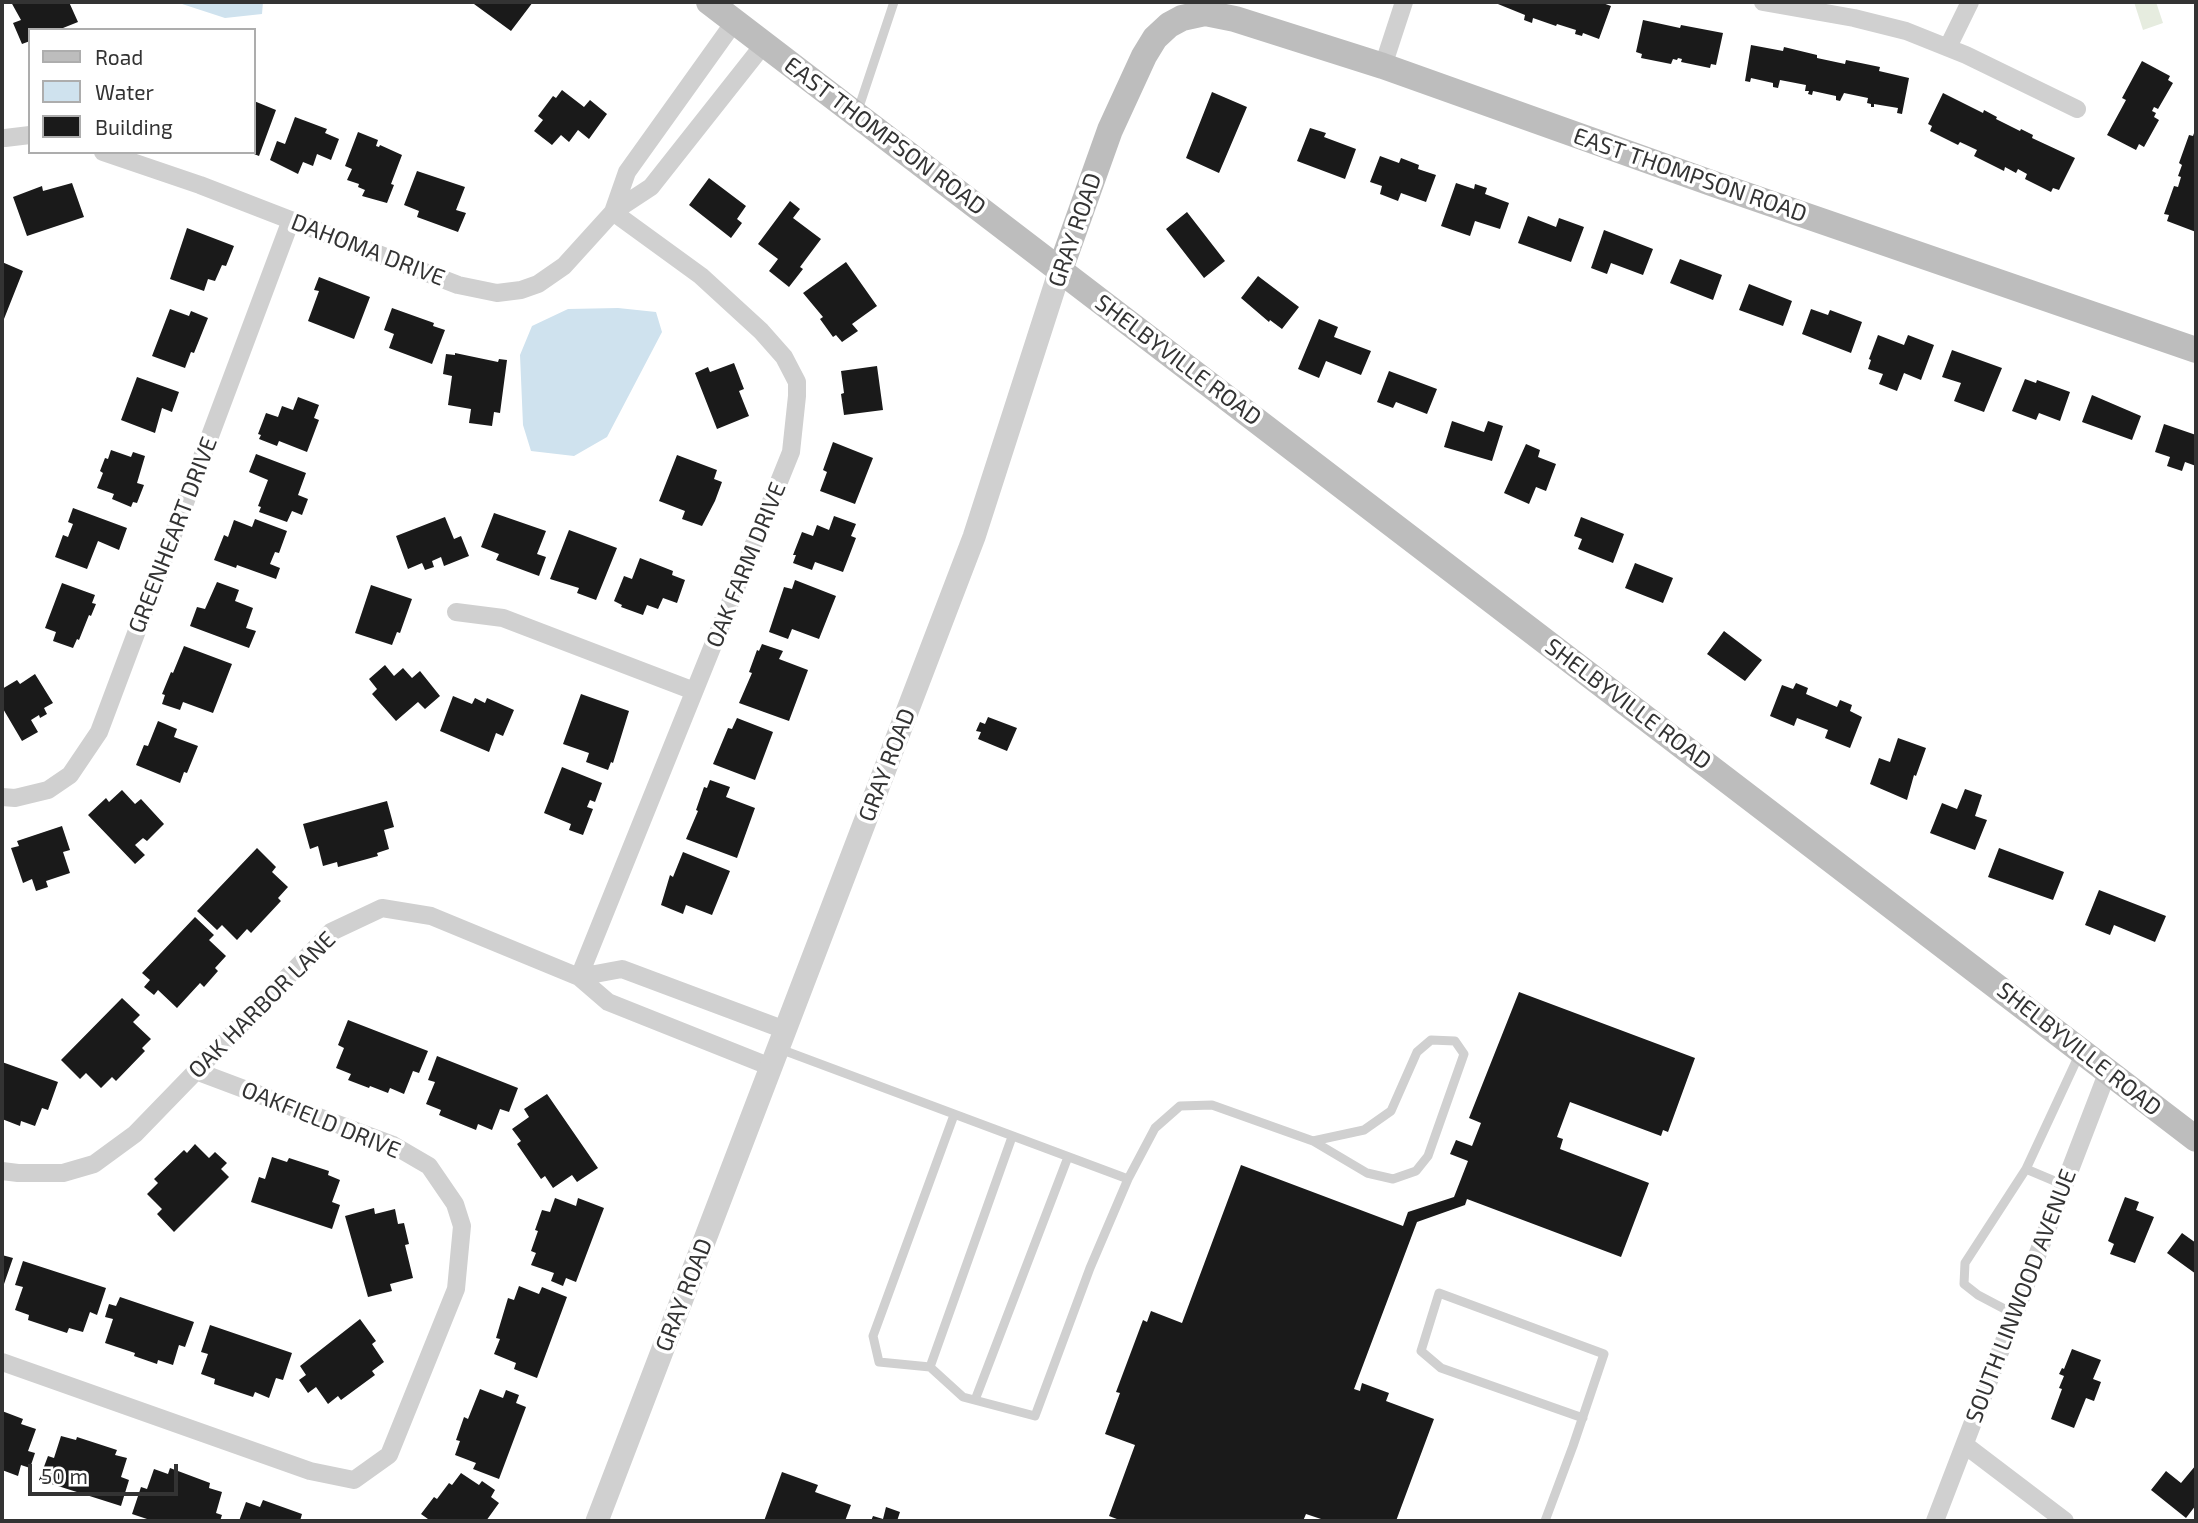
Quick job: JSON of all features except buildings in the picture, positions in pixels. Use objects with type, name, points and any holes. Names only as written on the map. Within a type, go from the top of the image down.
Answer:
[{"type":"main road","name":"EAST THOMPSON ROAD","points":[[709,2],[1060,270]]},
{"type":"main road","name":"EAST THOMPSON ROAD","points":[[1182,18],[1205,13],[1235,19],[1383,66],[1714,184],[2196,350]]},
{"type":"main road","name":"GRAY ROAD","points":[[1060,270],[1110,130],[1144,56],[1155,38],[1169,25],[1182,18]]},
{"type":"main road","name":"SHELBYVILLE ROAD","points":[[1060,270],[2196,1139]]},
{"type":"street","points":[[1383,66],[1404,2]]},
{"type":"street","points":[[1763,2],[1889,26],[1948,47],[2077,109]]},
{"type":"street","points":[[1948,47],[1970,2]]},
{"type":"street","name":"DAHOMA DRIVE","points":[[613,212],[627,172],[735,21]]},
{"type":"street","name":"DAHOMA DRIVE","points":[[109,154],[200,185],[458,285],[497,293],[521,290],[538,284],[564,266],[613,212],[651,187],[764,44]]},
{"type":"street","points":[[3,137],[28,135]]},
{"type":"street","name":"OAK FARM DRIVE","points":[[579,977],[791,452],[797,382],[784,358],[761,331],[701,276],[613,212]]},
{"type":"street","name":"GREENHEART DRIVE","points":[[2,797],[48,790],[70,775],[99,732],[291,220]]},
{"type":"street","name":"GRAY ROAD","points":[[597,1521],[974,537],[1060,270]]},
{"type":"street","points":[[456,612],[503,618],[694,691]]},
{"type":"street","name":"OAK HARBOR LANE","points":[[2,1171],[63,1173],[94,1164],[135,1134],[331,932],[382,908],[431,916],[579,977],[608,1002],[778,1049]]},
{"type":"street","points":[[579,977],[622,969],[778,1049]]},
{"type":"street","name":"OAKFIELD DRIVE","points":[[2,1362],[310,1471],[354,1480],[389,1455],[456,1289],[462,1226],[456,1204],[429,1167],[393,1145],[196,1071]]},
{"type":"street","name":"SOUTH LINWOOD AVENUE","points":[[1935,1521],[2108,1071]]},
{"type":"street","points":[[1965,1445],[2065,1521]]},
{"type":"lane","points":[[857,114],[894,2]]},
{"type":"lane","points":[[954,1115],[873,1336],[879,1362],[930,1367],[963,1397],[1035,1416],[1090,1268],[1128,1179],[1155,1128],[1180,1107],[1212,1105],[1313,1141],[1367,1173],[1393,1180],[1416,1171],[1427,1156],[1464,1054],[1455,1041],[1431,1040],[1417,1052],[1391,1111],[1364,1130],[1313,1141]]},
{"type":"lane","points":[[778,1049],[1128,1179]]},
{"type":"lane","points":[[2014,1314],[1978,1295],[1964,1284],[1965,1263],[2026,1169],[2081,1050]]},
{"type":"lane","points":[[930,1367],[1012,1137]]},
{"type":"lane","points":[[975,1400],[1068,1157]]},
{"type":"lane","points":[[2026,1169],[2064,1185]]},
{"type":"lane","points":[[1545,1521],[1583,1418],[1604,1354],[1439,1293],[1421,1351],[1440,1368],[1583,1418]]},
{"type":"shaded area","points":[[2134,2],[2156,2],[2163,23],[2143,30]]},
{"type":"water","points":[[176,2],[263,2],[262,14],[225,18]]},
{"type":"water","points":[[618,308],[656,312],[662,332],[607,437],[574,456],[531,451],[523,425],[520,355],[532,326],[568,309]]}]
